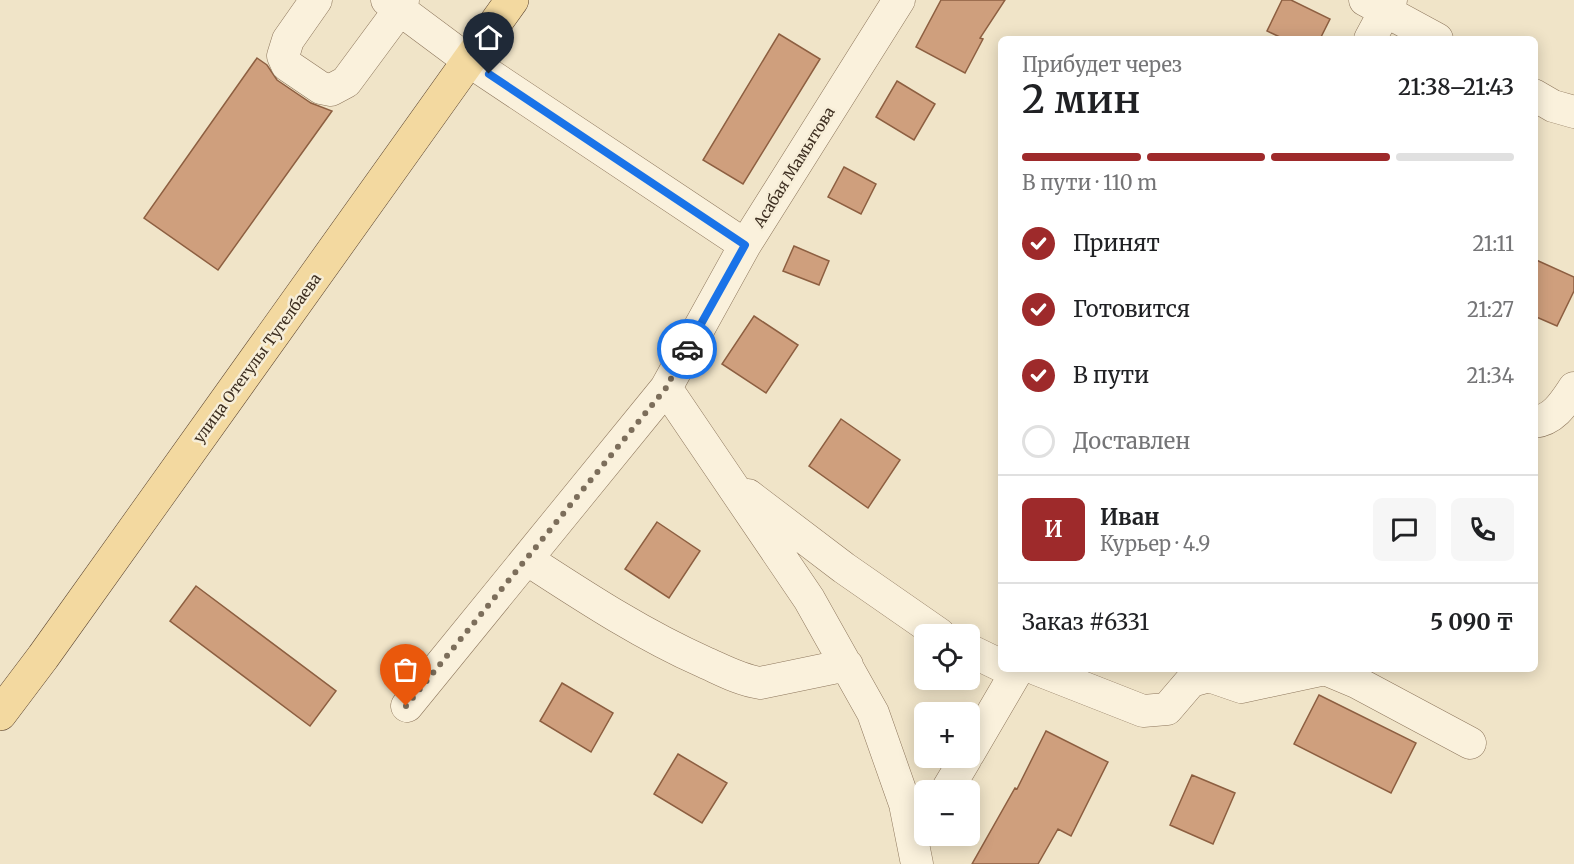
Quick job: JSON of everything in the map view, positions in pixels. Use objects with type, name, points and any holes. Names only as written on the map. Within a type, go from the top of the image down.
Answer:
[{"type":"main road","name":"улица Отегулы Тугелбаева","points":[[0,714],[469,61],[501,6]]},
{"type":"street","points":[[316,0],[288,40],[283,56],[287,65],[321,88],[331,90],[346,82],[396,3],[469,61],[745,245]]},
{"type":"street","name":"Асабая Мамытова","points":[[406,706],[528,560],[666,388],[745,245],[899,0]]},
{"type":"street","points":[[1371,36],[1380,3],[1432,36]]},
{"type":"street","points":[[1538,97],[1553,106],[1574,112]]},
{"type":"street","points":[[1538,422],[1552,416],[1574,387]]},
{"type":"street","points":[[666,388],[809,599],[873,713],[905,804],[918,864]]},
{"type":"street","points":[[729,479],[844,568],[925,624]]},
{"type":"street","points":[[528,560],[621,620],[679,650],[748,681],[760,683],[847,665]]},
{"type":"street","points":[[980,654],[998,662]]},
{"type":"street","points":[[980,733],[1014,672]]},
{"type":"street","points":[[1025,672],[1143,711],[1167,709],[1191,681],[1209,676],[1241,687],[1311,672]]},
{"type":"street","points":[[1332,672],[1356,682],[1470,743]]},
{"type":"street","points":[[918,864],[926,846]]},
{"type":"building","points":[[941,0],[1005,0],[980,38],[983,39],[965,73],[916,47]]},
{"type":"building","points":[[1282,0],[1291,0],[1330,19],[1322,36],[1278,36],[1267,31]]},
{"type":"building","points":[[779,34],[820,59],[743,184],[703,160]]},
{"type":"building","points":[[257,58],[267,65],[277,80],[311,103],[332,111],[218,270],[144,218]]},
{"type":"building","points":[[897,81],[935,104],[914,140],[876,117]]},
{"type":"building","points":[[844,167],[876,184],[861,214],[828,197]]},
{"type":"building","points":[[794,246],[829,261],[819,285],[783,271]]},
{"type":"building","points":[[1538,261],[1574,277],[1574,291],[1557,326],[1538,318]]},
{"type":"building","points":[[754,316],[798,345],[766,393],[722,364]]},
{"type":"building","points":[[841,419],[900,460],[868,508],[809,466]]},
{"type":"building","points":[[657,522],[700,551],[669,598],[625,569]]},
{"type":"building","points":[[196,586],[336,691],[310,726],[170,621]]},
{"type":"building","points":[[562,683],[613,713],[591,752],[540,721]]},
{"type":"building","points":[[1319,695],[1416,743],[1391,793],[1294,744]]},
{"type":"building","points":[[1046,731],[1108,762],[1071,836],[1058,829],[1038,864],[972,864],[1015,788],[1017,789]]},
{"type":"building","points":[[678,754],[727,783],[702,823],[654,794]]},
{"type":"building","points":[[1192,775],[1235,793],[1213,844],[1170,825]]},
{"type":"way so far","points":[[406,706],[528,560],[666,388],[687,349]]},
{"type":"route","points":[[489,74],[745,245],[687,349]]}]
